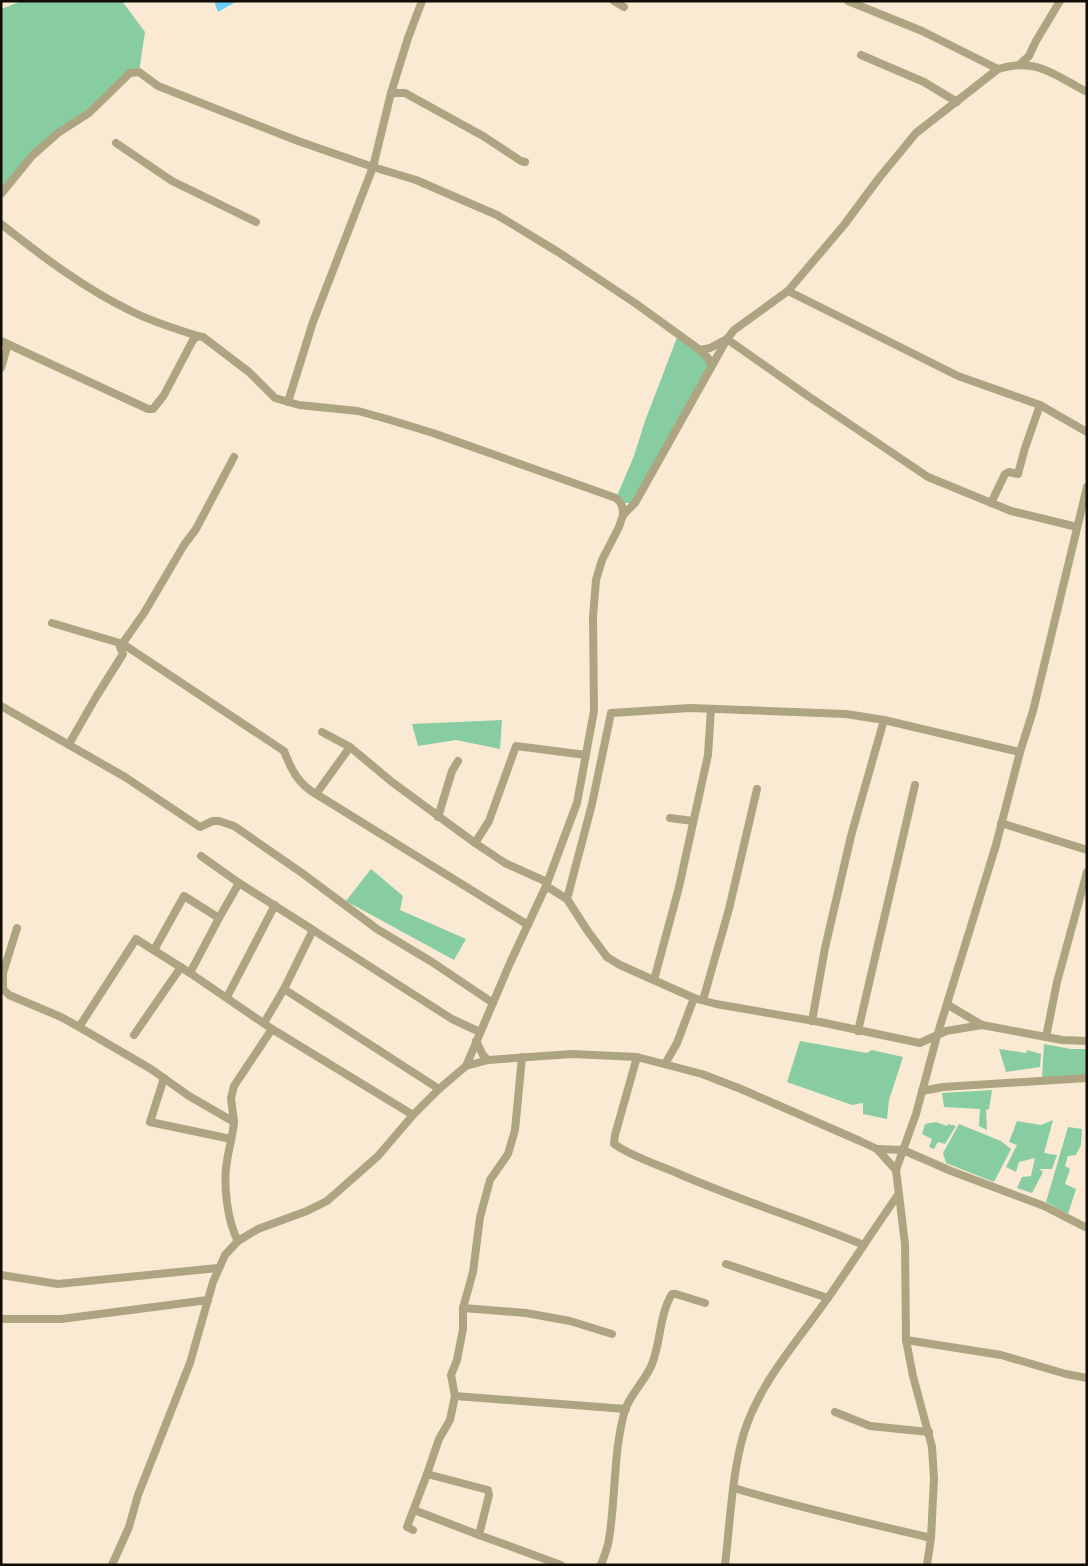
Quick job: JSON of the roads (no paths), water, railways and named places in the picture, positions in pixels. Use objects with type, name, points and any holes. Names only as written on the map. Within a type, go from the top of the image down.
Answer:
[{"type":"street","points":[[288,402],[313,322],[373,167],[391,93],[422,1]]},
{"type":"street","points":[[614,1],[624,7]]},
{"type":"street","points":[[848,1],[922,31],[998,69]]},
{"type":"street","points":[[623,515],[635,503],[727,338],[734,330],[788,291],[844,225],[916,133],[998,69],[1020,64],[1027,59],[1060,1]]},
{"type":"street","points":[[1032,50],[1035,57],[1046,70]]},
{"type":"street","points":[[862,55],[924,82],[957,102]]},
{"type":"street","points":[[1020,64],[1046,70],[1087,92]]},
{"type":"street","points":[[1,194],[32,156],[58,133],[89,113],[130,73],[138,72],[158,86],[298,141],[416,180],[496,215],[558,252],[635,303],[700,350],[708,358],[711,365]]},
{"type":"street","points":[[391,93],[405,93],[483,136],[525,162]]},
{"type":"street","points":[[116,143],[172,181],[256,222]]},
{"type":"street","points":[[1,224],[36,252],[89,289],[133,313],[203,337],[249,372],[275,398],[319,408],[358,411],[387,419],[433,433],[596,491],[620,502],[635,503]]},
{"type":"street","points":[[788,291],[958,376],[1040,405],[1087,432]]},
{"type":"street","points":[[1,368],[4,342],[148,409],[153,409],[164,395],[198,336]]},
{"type":"street","points":[[700,350],[710,348],[727,338]]},
{"type":"street","points":[[727,338],[808,396],[928,477],[1011,511],[1077,527]]},
{"type":"street","points":[[992,503],[1005,474],[1009,472],[1018,474],[1040,405]]},
{"type":"street","points":[[70,744],[123,654],[120,647],[196,529],[234,457]]},
{"type":"street","points":[[927,1565],[931,1538],[934,1479],[932,1447],[913,1376],[906,1340],[905,1244],[896,1170],[922,1091],[936,1036],[948,1005],[986,882],[1020,752],[1033,711],[1087,487]]},
{"type":"street","points":[[466,1066],[547,884],[577,803],[594,711],[592,668],[594,592],[602,560],[623,515],[623,508],[620,502]]},
{"type":"street","points":[[52,622],[123,644],[284,751],[291,770],[306,788],[528,925]]},
{"type":"street","points":[[1,706],[125,777],[200,827],[219,821],[234,826],[302,872],[376,929],[432,962],[493,1003]]},
{"type":"street","points":[[594,711],[611,713],[690,708],[846,714],[884,720],[1020,752]]},
{"type":"street","points":[[654,980],[679,887],[708,755],[711,709]]},
{"type":"street","points":[[567,899],[592,804],[611,713]]},
{"type":"street","points":[[812,1021],[851,836],[884,720]]},
{"type":"street","points":[[322,732],[350,747],[392,782],[475,843],[505,863],[547,884],[567,899],[607,957],[620,965],[694,998],[733,1008],[812,1021],[920,1044],[931,1056]]},
{"type":"street","points":[[475,843],[488,821],[516,746],[586,755]]},
{"type":"street","points":[[316,794],[350,747]]},
{"type":"street","points":[[438,817],[452,771],[458,761]]},
{"type":"street","points":[[858,1031],[915,785]]},
{"type":"street","points":[[703,1000],[729,909],[757,790]]},
{"type":"street","points":[[670,818],[693,821]]},
{"type":"street","points":[[1001,824],[1087,850]]},
{"type":"street","points":[[201,856],[239,883],[452,1019],[480,1032]]},
{"type":"street","points":[[1046,1037],[1057,982],[1087,872]]},
{"type":"street","points":[[190,973],[239,883]]},
{"type":"street","points":[[154,950],[184,896],[219,918]]},
{"type":"street","points":[[226,997],[275,905]]},
{"type":"street","points":[[17,928],[3,973],[3,989],[9,994],[79,1027],[234,1122]]},
{"type":"street","points":[[264,1023],[284,989],[313,930]]},
{"type":"street","points":[[79,1027],[136,939],[272,1029],[413,1115]]},
{"type":"street","points":[[134,1035],[181,967]]},
{"type":"street","points":[[284,989],[439,1089]]},
{"type":"street","points":[[666,1064],[677,1043],[694,998]]},
{"type":"street","points":[[948,1005],[982,1026]]},
{"type":"street","points":[[920,1044],[946,1030],[982,1026],[1046,1037],[1087,1041]]},
{"type":"street","points":[[238,1241],[229,1212],[226,1187],[226,1161],[234,1122],[231,1098],[234,1086],[272,1029]]},
{"type":"street","points":[[476,1041],[483,1055],[488,1060]]},
{"type":"street","points":[[112,1565],[130,1527],[138,1495],[190,1363],[218,1268],[225,1255],[238,1241],[258,1229],[307,1211],[327,1201],[378,1156],[413,1115],[466,1066],[488,1060],[572,1054],[637,1057],[666,1064],[741,1088],[876,1149],[896,1170]]},
{"type":"street","points":[[413,1530],[407,1527],[439,1439],[450,1420],[456,1396],[451,1375],[457,1360],[463,1329],[464,1308],[473,1272],[480,1217],[490,1180],[508,1154],[515,1130],[522,1057]]},
{"type":"street","points":[[637,1057],[614,1144],[648,1161],[716,1190],[829,1230],[864,1245]]},
{"type":"street","points":[[164,1078],[150,1122],[232,1139]]},
{"type":"street","points":[[922,1091],[943,1087],[1087,1078]]},
{"type":"street","points":[[876,1149],[903,1150],[951,1171],[1044,1206],[1087,1228]]},
{"type":"street","points":[[725,1565],[734,1488],[743,1434],[753,1410],[768,1382],[898,1195]]},
{"type":"street","points":[[726,1264],[828,1298]]},
{"type":"street","points":[[1,1275],[58,1284],[218,1268]]},
{"type":"street","points":[[601,1565],[609,1540],[616,1455],[626,1409],[634,1392],[652,1365],[662,1319],[672,1294],[705,1303]]},
{"type":"street","points":[[1,1319],[61,1320],[208,1300]]},
{"type":"street","points":[[464,1308],[526,1313],[570,1320],[612,1334]]},
{"type":"street","points":[[906,1340],[1001,1355],[1066,1374],[1087,1378]]},
{"type":"street","points":[[456,1396],[626,1409]]},
{"type":"street","points":[[835,1412],[866,1426],[929,1432]]},
{"type":"street","points":[[427,1474],[488,1490],[490,1495],[479,1535]]},
{"type":"street","points":[[734,1488],[774,1501],[931,1538]]},
{"type":"street","points":[[414,1510],[561,1565]]},
{"type":"water","points":[[214,1],[237,1],[218,12]]}]
